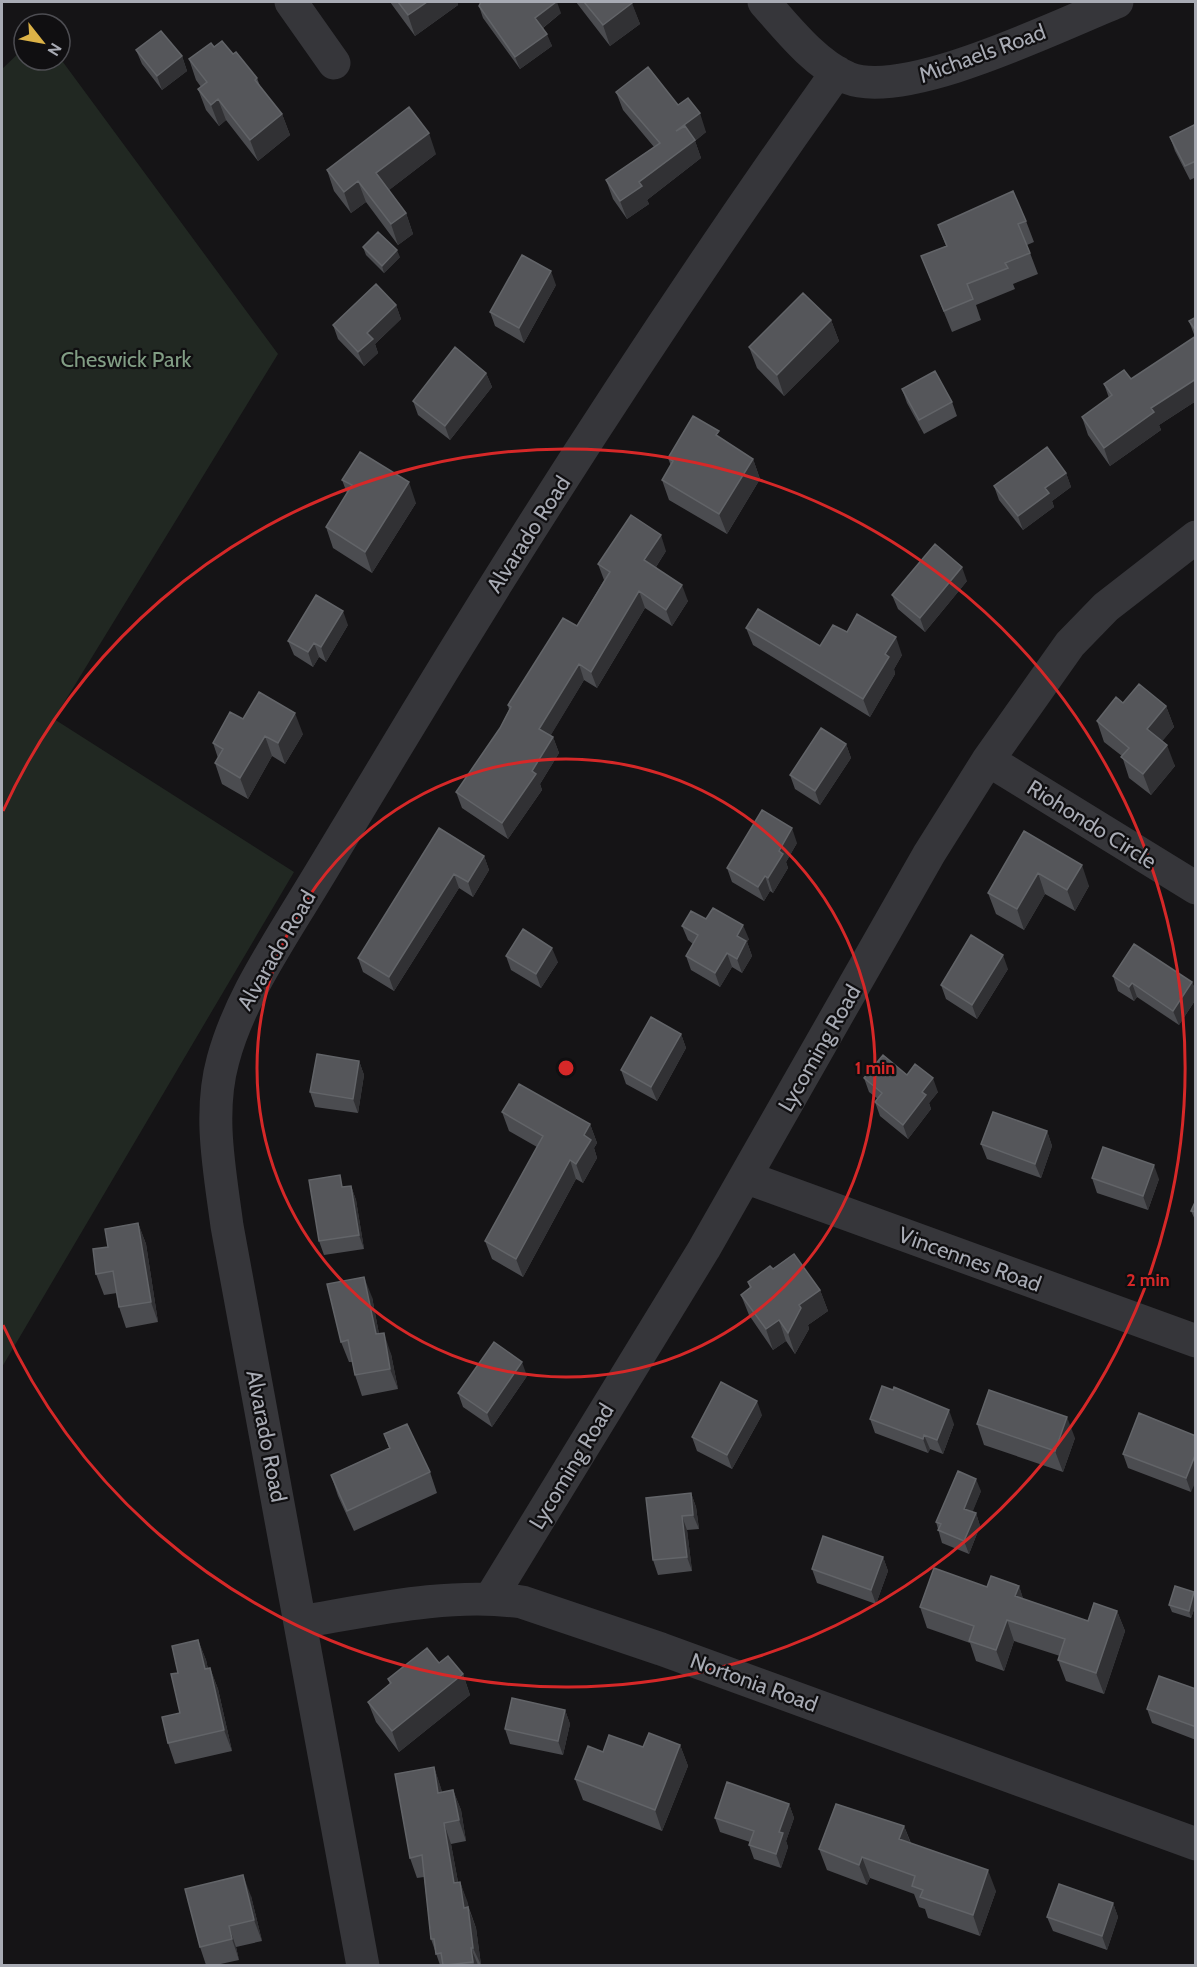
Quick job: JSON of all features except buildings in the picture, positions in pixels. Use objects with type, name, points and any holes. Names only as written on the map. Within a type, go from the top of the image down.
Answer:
[{"type":"street","points":[[291,2],[334,63]]},
{"type":"street","name":"Michaels Road","points":[[764,2],[822,61],[837,72],[850,79],[876,82],[917,78],[954,68],[1117,2]]},
{"type":"street","name":"Alvarado Road","points":[[363,1965],[227,1226],[217,1150],[217,1102],[222,1063],[235,1022],[266,962],[471,622],[632,372],[765,173],[837,72]]},
{"type":"street","name":"Lycoming Road","points":[[490,1599],[746,1177],[929,854],[988,760],[1070,644],[1106,607],[1196,537]]},
{"type":"street","name":"Riohondo Circle","points":[[988,760],[1196,888]]},
{"type":"street","name":"Vincennes Road","points":[[746,1177],[1196,1341]]},
{"type":"street","name":"Nortonia Road","points":[[300,1622],[415,1603],[490,1599],[522,1602],[661,1649],[1196,1844]]},
{"type":"green space","name":"Cheswick Park","points":[[12,59],[12,72],[70,72],[278,354],[54,719],[294,872],[2,1367],[2,69]]}]
